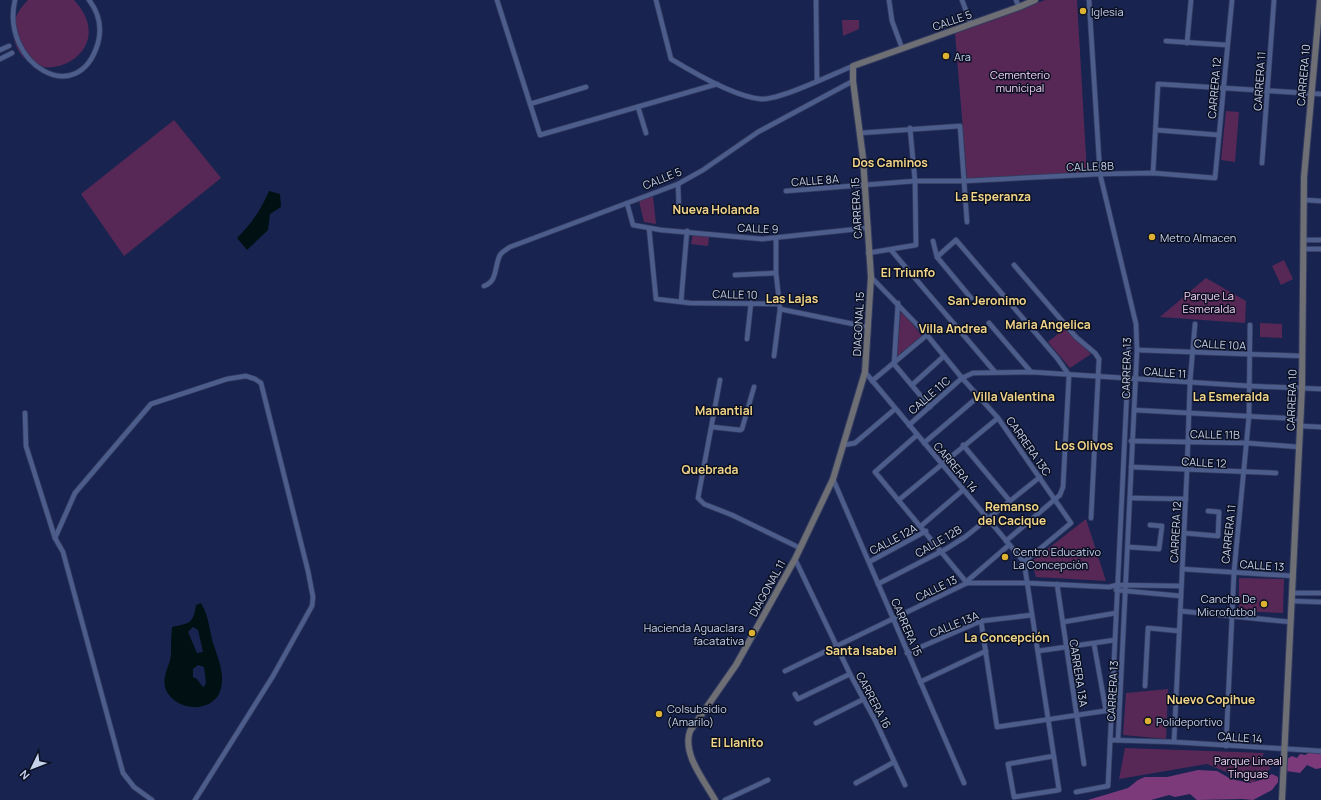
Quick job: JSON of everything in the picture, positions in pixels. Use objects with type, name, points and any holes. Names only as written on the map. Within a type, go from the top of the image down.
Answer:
[{"type":"street","points":[[7,16],[16,0]]},
{"type":"street","points":[[41,75],[58,76],[69,74],[84,65],[91,56],[97,46],[100,31],[98,16],[89,0]]},
{"type":"street","points":[[497,0],[540,135],[718,84]]},
{"type":"street","points":[[656,0],[671,59],[703,78],[745,95],[762,99],[779,95],[817,82],[853,66]]},
{"type":"street","points":[[816,0],[817,82]]},
{"type":"street","points":[[889,0],[892,21],[902,48]]},
{"type":"street","points":[[962,0],[971,24]]},
{"type":"street","points":[[1016,0],[1019,8]]},
{"type":"street","name":"CALLE 5","points":[[853,66],[1019,8],[1035,0]]},
{"type":"street","name":"CARRERA 13","points":[[1089,0],[1100,174],[1136,324],[1137,350],[1131,441],[1128,547],[1118,740]]},
{"type":"street","points":[[1188,43],[1191,0]]},
{"type":"street","name":"CARRERA 12","points":[[1215,178],[1232,0]]},
{"type":"street","name":"CARRERA 11","points":[[1262,163],[1274,0]]},
{"type":"street","name":"CARRERA 10","points":[[1282,800],[1301,418],[1306,200],[1304,178],[1320,0]]},
{"type":"street","points":[[0,59],[13,55],[6,39]]},
{"type":"street","points":[[1166,41],[1227,45]]},
{"type":"street","points":[[0,50],[9,46]]},
{"type":"street","name":"CARRERA 15","points":[[853,66],[853,81],[860,133],[871,277]]},
{"type":"street","name":"CALLE 5","points":[[484,286],[490,284],[494,278],[501,254],[510,247],[678,184],[703,170],[758,132],[853,81]]},
{"type":"street","points":[[1153,173],[1158,84],[1321,94]]},
{"type":"street","points":[[530,104],[586,87]]},
{"type":"street","points":[[638,107],[646,133]]},
{"type":"street","points":[[860,133],[910,128],[960,126],[967,222]]},
{"type":"street","points":[[868,253],[914,246],[917,243],[915,181],[910,128]]},
{"type":"street","points":[[1156,130],[1219,135]]},
{"type":"street","name":"CALLE 8B","points":[[965,181],[1100,174],[1153,173],[1215,178]]},
{"type":"street","name":"CALLE 8A","points":[[786,191],[915,181],[965,181]]},
{"type":"street","points":[[678,184],[680,209]]},
{"type":"street","points":[[1306,200],[1321,201]]},
{"type":"street","points":[[627,203],[633,225],[648,228]]},
{"type":"street","name":"CALLE 9","points":[[648,228],[776,239],[867,228]]},
{"type":"street","name":"CALLE 10","points":[[648,228],[656,299],[690,303],[751,303],[779,306]]},
{"type":"street","points":[[681,302],[688,231]]},
{"type":"street","points":[[774,356],[779,306],[776,273],[776,239]]},
{"type":"street","points":[[917,435],[876,472],[900,499],[966,582],[1060,495],[1062,487],[1069,375],[1057,358],[956,240],[937,256]]},
{"type":"street","points":[[1305,240],[1321,240]]},
{"type":"street","points":[[933,241],[937,256],[971,298]]},
{"type":"street","points":[[1304,249],[1321,249]]},
{"type":"street","points":[[891,250],[995,372]]},
{"type":"street","points":[[1014,266],[1076,337],[1095,353],[1099,359],[1091,518]]},
{"type":"street","points":[[735,274],[776,273]]},
{"type":"street","name":"CARRERA 13C","points":[[871,277],[898,303],[927,335],[962,378],[980,396],[998,418],[1071,523],[1024,562]]},
{"type":"street","name":"DIAGONAL 15","points":[[865,372],[871,277]]},
{"type":"street","points":[[748,339],[751,303]]},
{"type":"street","points":[[898,303],[894,364],[930,407]]},
{"type":"street","points":[[779,306],[868,327]]},
{"type":"street","points":[[989,323],[1030,372]]},
{"type":"street","name":"CARRERA 12","points":[[1174,742],[1190,413],[1190,382],[1195,324]]},
{"type":"street","name":"CARRERA 11","points":[[1226,746],[1234,572],[1249,416],[1251,355],[1250,325]]},
{"type":"street","points":[[872,381],[927,335]]},
{"type":"street","name":"CARRERA 13","points":[[1076,792],[1108,786],[1129,349]]},
{"type":"street","name":"CALLE 10A","points":[[1137,350],[1302,356]]},
{"type":"street","points":[[912,385],[944,356]]},
{"type":"street","name":"CARRERA 14","points":[[865,372],[1024,562]]},
{"type":"street","name":"DIAGONAL 11","points":[[715,800],[691,755],[688,746],[690,731],[736,665],[795,559],[833,479],[865,372]]},
{"type":"street","name":"CALLE 11","points":[[962,378],[973,373],[1030,372],[1127,379],[1321,389]]},
{"type":"street","points":[[55,538],[75,493],[151,404],[227,380],[246,376],[255,378],[261,383],[308,571],[313,597],[312,606],[277,670],[195,800]]},
{"type":"street","name":"CALLE 11C","points":[[909,425],[962,378]]},
{"type":"street","points":[[720,380],[698,498],[704,504],[732,515],[800,548]]},
{"type":"street","points":[[712,427],[742,429],[754,387]]},
{"type":"street","points":[[924,443],[980,396]]},
{"type":"street","points":[[844,445],[855,443],[895,409]]},
{"type":"street","points":[[1134,410],[1301,418]]},
{"type":"street","points":[[25,413],[26,446],[55,538],[63,552],[123,773],[134,788],[152,800]]},
{"type":"street","points":[[900,499],[941,463],[998,418]]},
{"type":"street","points":[[1300,426],[1321,427]]},
{"type":"street","name":"CALLE 11B","points":[[1131,441],[1247,443],[1299,447]]},
{"type":"street","points":[[963,445],[1009,500]]},
{"type":"street","name":"CALLE 12","points":[[1131,467],[1243,473],[1276,473]]},
{"type":"street","name":"CALLE 12B","points":[[878,584],[941,551],[965,536],[1040,477]]},
{"type":"street","name":"CARRERA 15","points":[[833,479],[892,619],[964,783]]},
{"type":"street","name":"CALLE 12A","points":[[921,526],[963,490]]},
{"type":"street","points":[[1130,498],[1186,499]]},
{"type":"street","points":[[1184,533],[1218,536],[1219,512],[1208,511]]},
{"type":"street","points":[[1128,547],[1160,549],[1162,526],[1150,525]]},
{"type":"street","name":"CALLE 12A","points":[[869,562],[926,531]]},
{"type":"street","name":"CARRERA 16","points":[[795,559],[905,785]]},
{"type":"street","points":[[1024,562],[1038,651],[1048,720],[1054,756],[1059,790],[1014,797],[1008,764],[1054,756]]},
{"type":"street","name":"CALLE 13","points":[[1182,569],[1293,576]]},
{"type":"street","name":"CALLE 13","points":[[785,671],[966,582],[1109,587],[1117,585],[1181,586]]},
{"type":"street","name":"CARRERA 13A","points":[[1057,584],[1084,764]]},
{"type":"street","name":"CALLE 13","points":[[1109,587],[1117,591],[1181,596]]},
{"type":"street","points":[[1292,593],[1321,593]]},
{"type":"street","points":[[1292,601],[1321,602]]},
{"type":"street","points":[[1180,611],[1290,622]]},
{"type":"street","points":[[1063,622],[1116,613]]},
{"type":"street","name":"CALLE 13A","points":[[907,653],[981,621],[1032,615]]},
{"type":"street","points":[[981,621],[997,727],[1111,710]]},
{"type":"street","points":[[1145,686],[1148,628],[1179,631]]},
{"type":"street","points":[[1038,651],[1115,640]]},
{"type":"street","name":"CARRERA 13","points":[[1094,644],[1106,711]]},
{"type":"street","points":[[920,682],[986,651]]},
{"type":"street","points":[[796,694],[798,699],[850,674]]},
{"type":"street","points":[[816,723],[864,699]]},
{"type":"street","name":"CALLE 14","points":[[1110,740],[1174,742],[1321,751]]},
{"type":"street","points":[[856,783],[894,762]]},
{"type":"street","points":[[725,800],[768,780]]},
{"type":"green space","points":[[28,0],[74,0],[87,20],[88,38],[81,52],[68,62],[53,67],[36,66],[23,57],[14,39],[13,28],[18,13]]},
{"type":"green space","name":"Cementerio municipal","points":[[1045,0],[1077,0],[1087,174],[967,179],[955,33]]},
{"type":"green space","points":[[842,20],[859,20],[859,29],[843,36]]},
{"type":"green space","points":[[1226,111],[1239,112],[1235,162],[1221,160]]},
{"type":"green space","points":[[174,120],[221,178],[124,256],[81,194]]},
{"type":"green space","points":[[653,196],[656,224],[644,222],[639,201]]},
{"type":"green space","points":[[693,234],[709,236],[708,246],[691,244]]},
{"type":"green space","points":[[1284,260],[1293,279],[1281,285],[1272,266]]},
{"type":"green space","name":"Parque La Esmeralda","points":[[1206,278],[1246,301],[1245,323],[1160,317]]},
{"type":"green space","points":[[901,310],[922,336],[897,356]]},
{"type":"green space","points":[[1260,323],[1282,324],[1282,338],[1260,337]]},
{"type":"green space","points":[[1065,328],[1091,354],[1070,368],[1048,342]]},
{"type":"green space","points":[[1086,519],[1106,581],[1036,577],[1032,561]]},
{"type":"green space","points":[[1239,578],[1284,579],[1283,613],[1239,611]]},
{"type":"green space","points":[[1168,689],[1166,739],[1123,735],[1126,693]]},
{"type":"green space","name":"Parque Lineal Tinguas","points":[[1125,748],[1264,753],[1262,757],[1265,763],[1271,768],[1252,783],[1207,764],[1119,779]]},
{"type":"shaded area","points":[[269,191],[280,194],[281,207],[270,214],[268,230],[247,250],[237,238],[255,216]]},
{"type":"shaded area","points":[[201,603],[206,613],[221,668],[222,681],[219,694],[214,700],[207,705],[192,707],[177,702],[170,697],[166,690],[165,676],[171,654],[172,627],[190,622],[194,616],[196,605]],"holes":[[[193,627],[198,630],[203,652],[197,653],[188,632]],[[198,665],[204,667],[206,683],[204,687],[197,679],[193,677],[193,669]]]},
{"type":"shaded area","points":[[1310,752],[1321,753],[1321,768],[1316,769],[1307,765],[1300,773],[1286,771],[1287,759],[1292,756],[1297,758],[1300,754],[1305,755]]},
{"type":"shaded area","points":[[1198,770],[1217,771],[1231,779],[1250,783],[1272,774],[1278,777],[1278,782],[1272,790],[1253,800],[1197,800],[1190,794],[1175,797],[1169,795],[1151,800],[1088,800],[1128,788],[1138,780],[1145,777],[1167,777]]},
{"type":"place","name":"Iglesia","points":[[1083,11]]},
{"type":"place","name":"Ara","points":[[946,56]]},
{"type":"place","name":"Metro Almacen","points":[[1152,237]]},
{"type":"place","name":"Centro Educativo La Concepción","points":[[1005,557]]},
{"type":"place","name":"Cancha De Microfutbol","points":[[1264,604]]},
{"type":"place","name":"Hacienda Aguaclara facatativa","points":[[752,633]]},
{"type":"place","name":"Colsubsidio (Amarilo)","points":[[659,714]]},
{"type":"place","name":"Polideportivo","points":[[1148,721]]},
{"type":"district","name":"Dos Caminos","points":[[890,162]]},
{"type":"district","name":"La Esperanza","points":[[993,196]]},
{"type":"district","name":"Nueva Holanda","points":[[716,209]]},
{"type":"district","name":"El Triunfo","points":[[908,272]]},
{"type":"district","name":"Las Lajas","points":[[792,298]]},
{"type":"district","name":"San Jeronimo","points":[[987,300]]},
{"type":"district","name":"Maria Angelica","points":[[1048,324]]},
{"type":"district","name":"Villa Andrea","points":[[953,328]]},
{"type":"district","name":"Villa Valentina","points":[[1014,396]]},
{"type":"district","name":"La Esmeralda","points":[[1231,396]]},
{"type":"district","name":"Manantial","points":[[724,410]]},
{"type":"district","name":"Los Olivos","points":[[1084,445]]},
{"type":"district","name":"Quebrada","points":[[710,469]]},
{"type":"district","name":"Remanso del Cacique","points":[[1012,513]]},
{"type":"district","name":"La Concepción","points":[[1007,637]]},
{"type":"district","name":"Santa Isabel","points":[[861,650]]},
{"type":"district","name":"Nuevo Copihue","points":[[1211,699]]},
{"type":"district","name":"El Llanito","points":[[737,742]]}]
